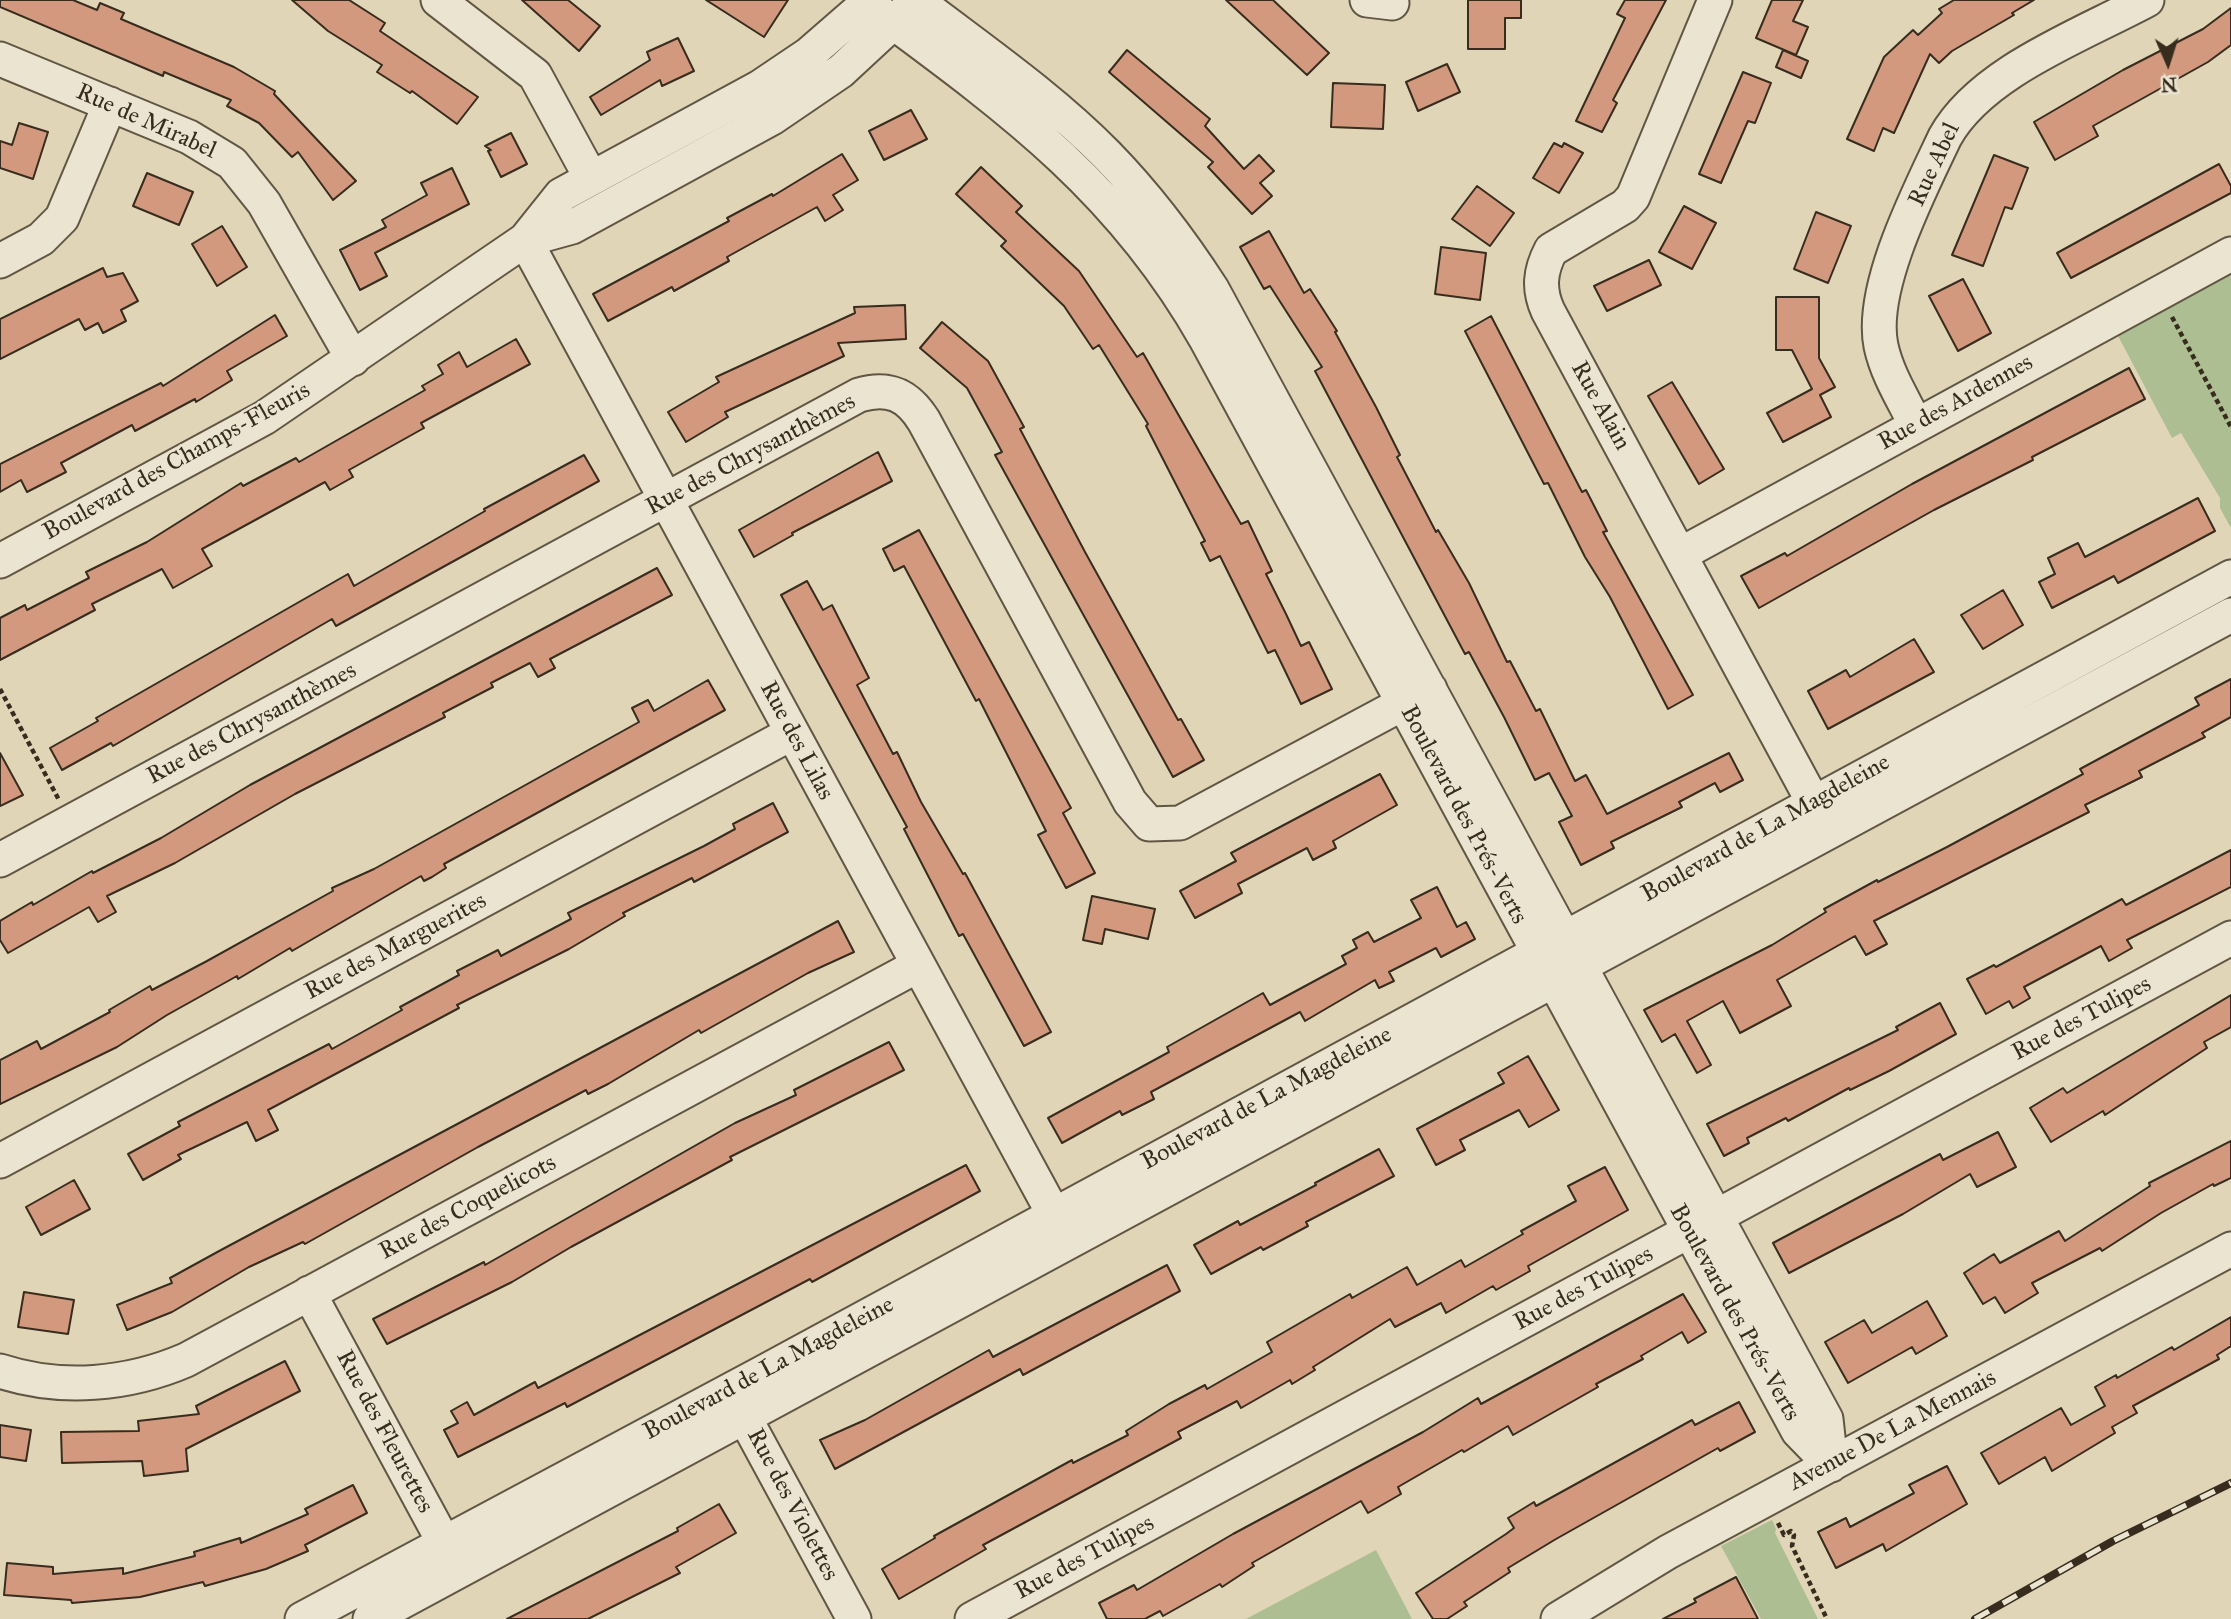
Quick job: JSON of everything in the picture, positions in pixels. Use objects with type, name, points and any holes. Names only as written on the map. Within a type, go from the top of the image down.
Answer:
[{"type":"street","points":[[438,0],[535,75],[591,178]]},
{"type":"street","name":"Rue Alain","points":[[1715,0],[1633,197],[1625,206],[1551,250],[1541,274],[1541,287],[1548,311],[1829,832]]},
{"type":"street","name":"Rue Abel","points":[[1916,425],[1885,360],[1879,331],[1880,299],[1889,268],[1950,128],[1968,103],[2000,78],[2147,0]]},
{"type":"street","name":"Boulevard des Champs-Fleuris","points":[[0,561],[244,430],[353,359],[525,240],[561,195],[768,82],[818,47],[867,1]]},
{"type":"street","name":"Boulevard des Prés-Verts","points":[[867,1],[911,6],[1088,138],[1145,197],[1177,237],[1228,315],[1416,696],[1558,960],[1703,1224],[1826,1419],[1831,1465]]},
{"type":"street","name":"Boulevard des Champs-Fleuris","points":[[525,240],[572,227],[763,124],[841,71],[911,6]]},
{"type":"street","name":"Rue de Mirabel","points":[[0,59],[204,144],[243,174],[264,203],[353,359]]},
{"type":"street","points":[[0,261],[41,239],[62,218],[110,104]]},
{"type":"street","name":"Rue des Lilas","points":[[525,240],[1061,1228]]},
{"type":"street","name":"Rue des Ardennes","points":[[1681,554],[2231,254]]},
{"type":"street","name":"Rue des Chrysanthèmes","points":[[0,860],[859,396],[880,390],[905,398],[924,421],[1130,803],[1149,824],[1180,823],[1416,696]]},
{"type":"street","name":"Boulevard de La Magdeleine","points":[[1558,960],[1814,803],[2231,577]]},
{"type":"street","name":"Boulevard de La Magdeleine","points":[[302,1619],[452,1557],[1558,960],[1829,832],[2231,615]]},
{"type":"street","name":"Rue des Marguerites","points":[[0,1161],[792,733]]},
{"type":"street","name":"Rue des Tulipes","points":[[972,1619],[2231,938]]},
{"type":"street","name":"Rue des Coquelicots","points":[[0,1371],[34,1379],[113,1381],[146,1375],[206,1351],[917,966]]},
{"type":"street","name":"Avenue De La Mennais","points":[[1558,1619],[1668,1552],[2231,1249]]},
{"type":"street","name":"Rue des Fleurettes","points":[[309,1293],[452,1557]]},
{"type":"street","name":"Rue des Violettes","points":[[737,1403],[853,1619]]},
{"type":"street","name":"Boulevard de La Magdeleine","points":[[370,1619],[452,1557]]},
{"type":"path","points":[[2170,313],[2193,361],[2231,427]]},
{"type":"path","points":[[0,689],[63,807]]},
{"type":"path","points":[[1776,1517],[1784,1535],[1791,1531],[1794,1535],[1792,1546],[1828,1619]]},
{"type":"green space","points":[[2231,272],[2231,528],[2220,508],[2220,498],[2181,433],[2172,438],[2117,334]]},
{"type":"green space","points":[[1772,1520],[1775,1533],[1818,1619],[1761,1619],[1721,1546]]},
{"type":"green space","points":[[1376,1550],[1412,1619],[1246,1619]]},
{"type":"building","points":[[0,0],[73,0],[97,10],[100,3],[124,13],[121,19],[234,67],[275,91],[274,94],[356,181],[333,200],[298,152],[292,157],[259,123],[227,106],[231,100],[164,72],[163,76],[0,7]]},
{"type":"building","points":[[292,0],[349,0],[385,23],[380,31],[478,97],[457,124],[412,91],[410,93],[377,72],[382,65],[328,31]]},
{"type":"building","points":[[522,0],[568,0],[600,26],[579,51]]},
{"type":"building","points":[[706,0],[788,0],[764,37]]},
{"type":"building","points":[[1226,0],[1273,0],[1329,53],[1307,75]]},
{"type":"building","points":[[1468,0],[1521,0],[1521,18],[1505,18],[1505,49],[1468,49]]},
{"type":"building","points":[[1625,0],[1666,0],[1613,100],[1617,103],[1602,132],[1576,121],[1625,18],[1617,14]]},
{"type":"building","points":[[1772,0],[1803,0],[1793,21],[1808,27],[1796,55],[1756,38]]},
{"type":"building","points":[[1954,0],[2034,0],[2012,13],[2014,15],[1952,51],[1939,63],[1930,54],[1894,133],[1883,128],[1874,151],[1847,139],[1884,57],[1913,30],[1918,35],[1942,13],[1939,9]]},
{"type":"building","points":[[2231,8],[2231,45],[2208,62],[2093,126],[2098,136],[2055,160],[2034,122],[2123,70],[2203,29]]},
{"type":"building","points":[[678,38],[694,71],[662,86],[660,80],[601,115],[590,97],[650,60],[647,52]]},
{"type":"building","points":[[1127,50],[1210,119],[1205,126],[1244,169],[1259,155],[1274,171],[1260,183],[1272,196],[1252,214],[1208,167],[1213,162],[1109,72]]},
{"type":"building","points":[[1783,50],[1808,61],[1801,78],[1776,67]]},
{"type":"building","points":[[1447,64],[1460,92],[1418,111],[1406,82]]},
{"type":"building","points":[[1743,72],[1771,83],[1755,123],[1748,121],[1721,183],[1699,174]]},
{"type":"building","points":[[1333,83],[1385,85],[1383,129],[1331,127]]},
{"type":"building","points":[[911,110],[927,139],[884,160],[869,131]]},
{"type":"building","points":[[19,123],[48,132],[33,179],[0,168],[0,141],[12,145]]},
{"type":"building","points":[[511,133],[527,164],[501,177],[488,151],[491,150],[485,146]]},
{"type":"building","points":[[1554,143],[1562,147],[1564,143],[1583,153],[1559,193],[1533,178]]},
{"type":"building","points":[[842,154],[858,180],[833,195],[843,210],[825,221],[817,207],[727,257],[729,261],[674,291],[672,287],[608,321],[593,294],[729,221],[727,218],[772,194],[773,196]]},
{"type":"building","points":[[1994,155],[2028,168],[2012,209],[2005,207],[1983,266],[1952,255]]},
{"type":"building","points":[[2219,164],[2231,186],[2231,193],[2071,278],[2057,253]]},
{"type":"building","points":[[981,167],[1022,206],[1016,212],[1079,271],[1137,357],[1143,353],[1241,524],[1248,521],[1272,571],[1266,574],[1301,646],[1309,642],[1332,689],[1301,704],[1275,650],[1268,653],[1220,556],[1210,561],[1201,543],[1205,541],[1146,426],[1148,424],[1099,345],[1093,349],[1064,306],[1001,246],[1006,241],[956,194]]},
{"type":"building","points":[[452,168],[469,204],[375,253],[387,276],[360,290],[340,250],[386,227],[382,220],[427,195],[421,183]]},
{"type":"building","points":[[147,173],[193,192],[179,225],[133,206]]},
{"type":"building","points":[[1477,186],[1514,213],[1490,246],[1452,219]]},
{"type":"building","points":[[1684,206],[1716,223],[1692,269],[1659,252]]},
{"type":"building","points":[[1816,212],[1851,226],[1828,283],[1794,269]]},
{"type":"building","points":[[222,226],[247,267],[217,286],[192,244]]},
{"type":"building","points":[[1269,231],[1304,293],[1310,289],[1337,331],[1335,332],[1376,407],[1400,455],[1397,457],[1436,532],[1438,530],[1469,583],[1507,662],[1510,661],[1536,711],[1540,709],[1575,781],[1586,775],[1607,814],[1729,753],[1743,780],[1720,792],[1715,783],[1679,802],[1682,807],[1611,842],[1614,848],[1581,865],[1559,822],[1572,816],[1549,773],[1535,780],[1504,717],[1469,652],[1465,654],[1315,371],[1322,367],[1270,286],[1264,289],[1240,247]]},
{"type":"building","points":[[1441,247],[1486,253],[1480,300],[1435,294]]},
{"type":"building","points":[[1649,260],[1661,285],[1607,311],[1594,286]]},
{"type":"building","points":[[103,268],[107,277],[123,273],[138,301],[121,310],[126,321],[103,333],[98,323],[85,330],[79,319],[0,359],[0,319]]},
{"type":"building","points":[[1963,279],[1991,333],[1958,351],[1929,296]]},
{"type":"building","points":[[1776,297],[1819,297],[1819,358],[1835,387],[1820,395],[1831,417],[1783,442],[1767,413],[1812,389],[1792,350],[1776,350]]},
{"type":"building","points":[[905,305],[906,339],[838,343],[844,356],[725,412],[728,417],[686,442],[668,412],[719,382],[716,377],[855,313],[854,307]]},
{"type":"building","points":[[275,315],[287,336],[227,371],[232,380],[196,402],[195,399],[135,431],[132,425],[61,463],[66,472],[27,492],[21,480],[0,492],[0,464],[161,383],[163,386]]},
{"type":"building","points":[[1491,316],[1582,492],[1586,490],[1607,531],[1603,532],[1693,695],[1668,709],[1548,483],[1544,484],[1465,331]]},
{"type":"building","points":[[942,322],[988,361],[1024,427],[1020,429],[1085,552],[1178,720],[1181,719],[1204,760],[1173,777],[995,455],[1002,452],[967,388],[920,348]]},
{"type":"building","points":[[516,339],[530,364],[421,423],[424,428],[349,470],[353,477],[330,490],[325,482],[202,549],[212,566],[173,588],[162,569],[92,604],[95,610],[0,660],[0,618],[25,605],[27,610],[89,578],[86,572],[147,542],[241,483],[243,486],[296,458],[299,462],[425,390],[422,386],[443,374],[438,365],[459,352],[467,367]]},
{"type":"building","points":[[2129,368],[2145,399],[1934,510],[1759,608],[1741,576],[1785,553],[1787,556],[1912,484]]},
{"type":"building","points":[[1672,382],[1724,469],[1699,484],[1648,396]]},
{"type":"building","points":[[878,452],[892,481],[792,533],[793,535],[754,557],[739,530]]},
{"type":"building","points":[[584,455],[599,481],[336,626],[332,619],[113,746],[111,743],[62,770],[50,748],[98,721],[96,718],[348,574],[354,586],[485,511],[484,509]]},
{"type":"building","points":[[2198,498],[2215,531],[2118,583],[2114,576],[2052,608],[2039,582],[2055,574],[2048,558],[2078,543],[2085,557]]},
{"type":"building","points":[[919,530],[1071,808],[1063,813],[1095,873],[1066,888],[1038,835],[1046,831],[979,699],[976,701],[904,566],[894,571],[883,549]]},
{"type":"building","points":[[657,568],[672,595],[550,659],[555,668],[538,677],[530,663],[491,683],[493,687],[443,713],[445,717],[295,794],[175,863],[107,896],[116,912],[98,922],[89,907],[8,953],[0,940],[0,921],[32,902],[33,905],[92,871],[93,873],[161,838],[250,785]]},
{"type":"building","points":[[807,581],[823,610],[832,605],[869,678],[857,685],[893,754],[897,752],[921,802],[963,874],[965,873],[1051,1032],[1024,1046],[963,934],[959,936],[904,829],[907,827],[781,595]]},
{"type":"building","points":[[2003,590],[2023,625],[1983,649],[1961,615]]},
{"type":"building","points":[[1914,639],[1934,672],[1828,729],[1808,691],[1846,670],[1850,677]]},
{"type":"building","points":[[2231,679],[2231,717],[2202,733],[2205,737],[2139,771],[2142,777],[2085,805],[2089,812],[1874,921],[1887,944],[1866,955],[1855,936],[1777,980],[1791,1006],[1740,1033],[1723,1001],[1687,1021],[1711,1065],[1697,1073],[1675,1034],[1662,1042],[1644,1010],[1772,945],[1826,912],[1824,909],[1877,880],[1878,882],[1947,847],[2083,774],[2080,769],[2199,705],[2195,698]]},
{"type":"building","points":[[708,680],[725,710],[444,864],[446,868],[432,877],[424,881],[421,876],[292,951],[290,948],[238,979],[237,976],[167,1015],[117,1047],[0,1104],[0,1060],[37,1041],[41,1049],[110,1012],[109,1010],[150,986],[152,990],[207,961],[333,891],[332,888],[374,869],[639,722],[632,708],[648,700],[654,711]]},
{"type":"building","points":[[0,753],[23,795],[0,806]]},
{"type":"building","points":[[1380,774],[1397,805],[1333,841],[1336,848],[1313,860],[1307,848],[1238,884],[1242,893],[1195,918],[1180,891],[1236,861],[1231,853]]},
{"type":"building","points":[[773,803],[788,832],[694,882],[692,878],[623,913],[625,916],[569,949],[457,1005],[459,1008],[268,1110],[278,1130],[256,1141],[247,1122],[178,1155],[181,1159],[143,1180],[128,1154],[180,1126],[178,1122],[329,1044],[332,1049],[459,975],[457,971],[498,950],[501,956],[571,919],[568,913],[704,846],[735,829],[733,824]]},
{"type":"building","points":[[2231,850],[2231,887],[2127,940],[2132,948],[2109,961],[2101,946],[2024,987],[2030,998],[2013,1008],[2009,1001],[1986,1014],[1967,979],[1994,965],[1996,967],[2122,899],[2126,905]]},
{"type":"building","points":[[1437,887],[1457,927],[1466,922],[1475,939],[1441,957],[1436,948],[1389,972],[1394,981],[1379,988],[1375,980],[1305,1021],[1300,1012],[1151,1092],[1154,1099],[1122,1115],[1120,1111],[1062,1143],[1048,1118],[1169,1052],[1167,1047],[1263,993],[1270,1005],[1346,964],[1342,956],[1357,948],[1353,940],[1368,932],[1374,942],[1421,918],[1411,900]]},
{"type":"building","points":[[1092,896],[1155,909],[1148,939],[1105,929],[1102,944],[1083,940]]},
{"type":"building","points":[[838,921],[854,952],[808,973],[701,1033],[699,1030],[608,1084],[588,1094],[586,1090],[478,1147],[305,1244],[303,1242],[249,1267],[172,1312],[127,1330],[117,1305],[172,1283],[170,1278],[221,1250]]},
{"type":"building","points":[[2231,995],[2231,1027],[2204,1042],[2207,1048],[2105,1115],[2103,1111],[2051,1142],[2030,1108],[2063,1088],[2067,1093]]},
{"type":"building","points":[[1940,1003],[1956,1034],[1889,1071],[1850,1090],[1849,1088],[1788,1121],[1786,1118],[1747,1138],[1749,1143],[1724,1156],[1707,1124],[1898,1030],[1896,1027]]},
{"type":"building","points":[[889,1042],[904,1070],[730,1157],[732,1160],[512,1282],[387,1344],[373,1319],[484,1262],[485,1265],[735,1123],[796,1095],[794,1090]]},
{"type":"building","points":[[1528,1056],[1559,1110],[1529,1127],[1519,1110],[1460,1140],[1465,1150],[1436,1165],[1417,1129],[1504,1083],[1498,1073]]},
{"type":"building","points":[[1998,1132],[2016,1167],[1977,1187],[1970,1174],[1903,1214],[1789,1273],[1773,1243],[1940,1154],[1943,1160]]},
{"type":"building","points":[[2231,1141],[2231,1178],[2214,1186],[2213,1184],[2161,1213],[2102,1251],[2100,1248],[2032,1283],[2038,1293],[2005,1313],[1995,1297],[1983,1304],[1964,1273],[1994,1254],[2000,1263],[2059,1231],[2065,1241],[2150,1186],[2149,1183]]},
{"type":"building","points":[[1379,1149],[1394,1176],[1306,1222],[1308,1226],[1211,1274],[1194,1245],[1238,1221],[1240,1225]]},
{"type":"building","points":[[966,1165],[980,1191],[812,1282],[810,1279],[567,1407],[565,1403],[458,1457],[444,1430],[458,1423],[451,1411],[467,1402],[474,1415],[535,1382],[538,1388]]},
{"type":"building","points":[[1605,1167],[1628,1210],[1528,1266],[1530,1271],[1496,1290],[1493,1286],[1446,1313],[1441,1303],[1395,1327],[1390,1319],[1313,1367],[1315,1370],[1292,1384],[1290,1380],[1241,1408],[1237,1401],[1178,1432],[1181,1438],[983,1545],[986,1549],[899,1599],[882,1569],[935,1538],[934,1536],[1072,1460],[1073,1463],[1128,1435],[1126,1431],[1169,1404],[1205,1385],[1207,1389],[1272,1352],[1267,1342],[1350,1294],[1352,1298],[1407,1267],[1417,1285],[1461,1260],[1465,1267],[1523,1234],[1521,1231],[1576,1201],[1568,1186]]},
{"type":"building","points":[[74,1180],[90,1209],[41,1235],[26,1207]]},
{"type":"building","points":[[1167,1265],[1180,1291],[1023,1375],[1020,1369],[835,1469],[820,1440],[865,1420],[989,1350],[993,1357]]},
{"type":"building","points":[[24,1292],[74,1300],[68,1334],[18,1327]]},
{"type":"building","points":[[1683,1294],[1706,1332],[1688,1343],[1682,1332],[1641,1356],[1643,1359],[1596,1384],[1598,1387],[1513,1435],[1508,1426],[1464,1452],[1462,1450],[1398,1487],[1401,1494],[1368,1513],[1361,1501],[1252,1563],[1254,1566],[1222,1587],[1220,1584],[1163,1616],[1160,1611],[1145,1619],[1107,1619],[1099,1603],[1134,1585],[1137,1590],[1233,1534],[1423,1432],[1478,1398],[1481,1404]]},
{"type":"building","points":[[1927,1301],[1947,1336],[1916,1354],[1912,1347],[1848,1383],[1825,1342],[1864,1320],[1872,1333]]},
{"type":"building","points":[[2231,1317],[2231,1346],[2217,1355],[2219,1359],[2133,1406],[2137,1413],[2112,1427],[2115,1433],[2052,1471],[2045,1457],[1999,1484],[1981,1453],[2061,1408],[2071,1425],[2105,1406],[2095,1387],[2116,1375],[2117,1378],[2172,1347],[2174,1350]]},
{"type":"building","points":[[285,1361],[300,1391],[186,1449],[188,1471],[144,1476],[142,1461],[62,1463],[61,1432],[139,1431],[138,1421],[199,1414],[196,1406]]},
{"type":"building","points":[[1739,1402],[1755,1432],[1720,1451],[1718,1448],[1508,1568],[1510,1572],[1464,1602],[1467,1606],[1447,1619],[1433,1619],[1416,1593],[1514,1528],[1508,1518],[1534,1502],[1536,1506],[1692,1420],[1695,1425]]},
{"type":"building","points":[[0,1425],[31,1430],[26,1461],[0,1457]]},
{"type":"building","points":[[1947,1466],[1967,1504],[1886,1551],[1883,1544],[1836,1568],[1818,1532],[1846,1518],[1850,1527],[1914,1493],[1909,1485]]},
{"type":"building","points":[[353,1485],[367,1513],[305,1545],[308,1551],[266,1569],[205,1586],[203,1582],[140,1597],[72,1603],[71,1600],[4,1595],[7,1563],[53,1567],[53,1574],[123,1568],[123,1574],[195,1556],[194,1552],[240,1538],[241,1543],[308,1514],[305,1509]]},
{"type":"building","points":[[719,1504],[736,1533],[676,1567],[680,1573],[588,1619],[507,1619],[678,1531],[677,1528]]},
{"type":"building","points":[[1736,1577],[1758,1619],[1663,1619],[1696,1602],[1694,1599]]},
{"type":"railway","points":[[1975,1619],[2113,1541],[2231,1483]]}]
